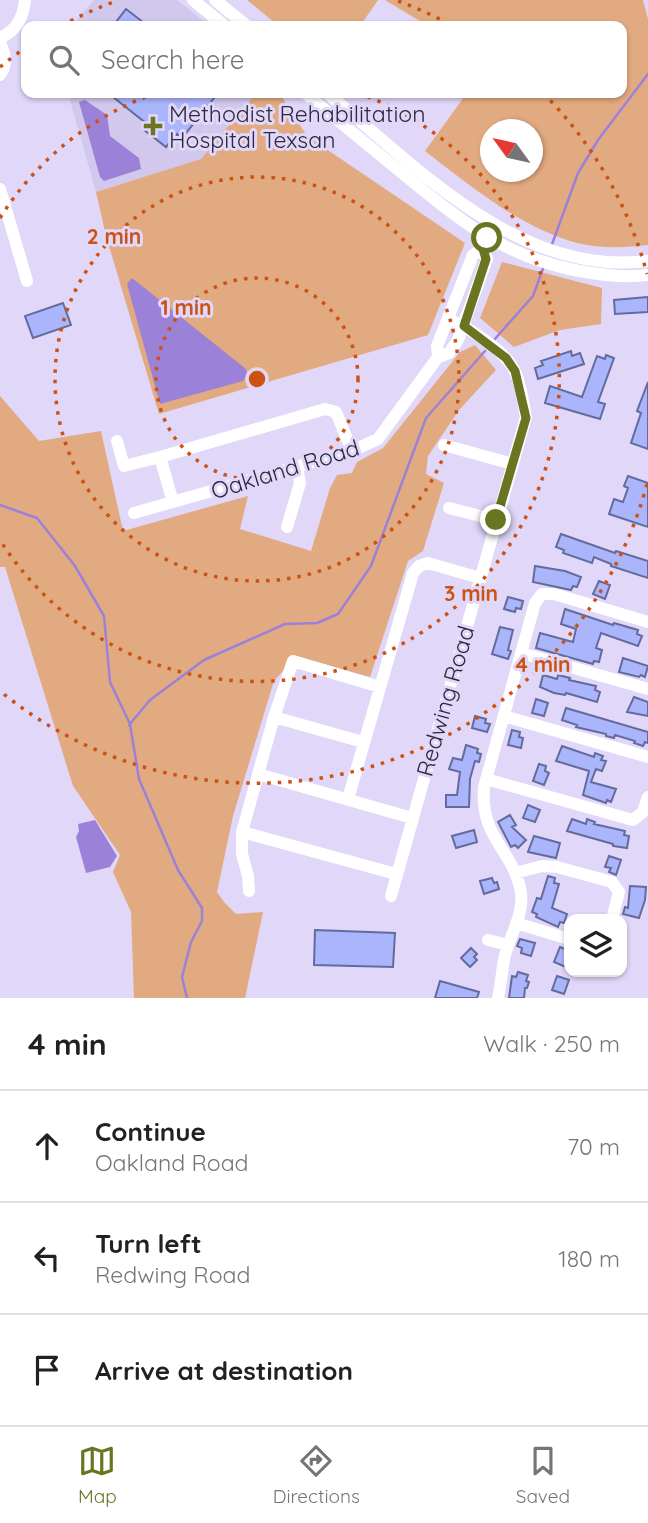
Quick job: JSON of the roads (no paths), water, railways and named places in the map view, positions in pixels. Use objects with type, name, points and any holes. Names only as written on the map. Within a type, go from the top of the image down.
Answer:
[{"type":"street","points":[[0,75],[5,66],[5,57],[0,40],[17,26],[24,13],[24,0]]},
{"type":"street","points":[[193,0],[219,21]]},
{"type":"street","points":[[215,0],[241,21]]},
{"type":"street","points":[[311,98],[485,243],[560,267],[618,276],[648,275]]},
{"type":"street","points":[[333,98],[458,201],[493,225],[536,246],[564,254],[619,262],[648,261]]},
{"type":"street","points":[[0,189],[27,281]]},
{"type":"street","points":[[485,243],[493,225]]},
{"type":"street","name":"Oakland Road","points":[[438,357],[437,346],[473,255],[485,243]]},
{"type":"street","name":"Oakland Road","points":[[134,513],[352,451],[378,439],[438,357],[449,353],[464,326],[486,259],[485,243]]},
{"type":"street","name":"Redwing Road","points":[[391,895],[526,418],[515,371],[506,358],[464,326],[448,319]]},
{"type":"street","points":[[117,441],[124,466],[325,409],[336,412],[352,451]]},
{"type":"street","points":[[444,445],[513,464]]},
{"type":"street","points":[[160,457],[173,502]]},
{"type":"street","points":[[287,527],[300,483],[297,467]]},
{"type":"street","points":[[449,508],[496,520]]},
{"type":"street","points":[[348,799],[413,573],[419,566],[428,563],[480,578]]},
{"type":"street","points":[[498,998],[508,945],[522,904],[516,873],[488,825],[483,797],[535,603],[545,593],[648,622]]},
{"type":"street","points":[[521,653],[648,689]]},
{"type":"street","points":[[249,891],[243,854],[243,832],[274,717],[293,661],[380,687]]},
{"type":"street","points":[[504,716],[648,757]]},
{"type":"street","points":[[274,717],[363,742]]},
{"type":"street","points":[[258,774],[412,818]]},
{"type":"street","points":[[486,779],[633,820],[643,812],[648,797]]},
{"type":"street","points":[[243,832],[396,874]]},
{"type":"street","points":[[516,873],[549,865],[606,880],[620,892],[613,914]]},
{"type":"street","points":[[516,923],[564,937]]},
{"type":"street","points":[[488,940],[508,945]]},
{"type":"waterway","points":[[551,247],[578,173],[598,140],[648,74]]},
{"type":"waterway","points":[[494,340],[533,296],[544,266]]},
{"type":"waterway","points":[[129,725],[150,700],[204,660],[285,624],[317,623],[338,614],[371,566],[426,418],[485,351]]},
{"type":"waterway","points":[[0,505],[37,518],[75,566],[104,616],[110,682],[130,724],[139,779],[178,870],[202,908],[202,921],[191,942],[182,977],[187,998]]},
{"type":"place","name":"Methodist Rehabilitation Hospital Texsan","points":[[153,126]]}]
